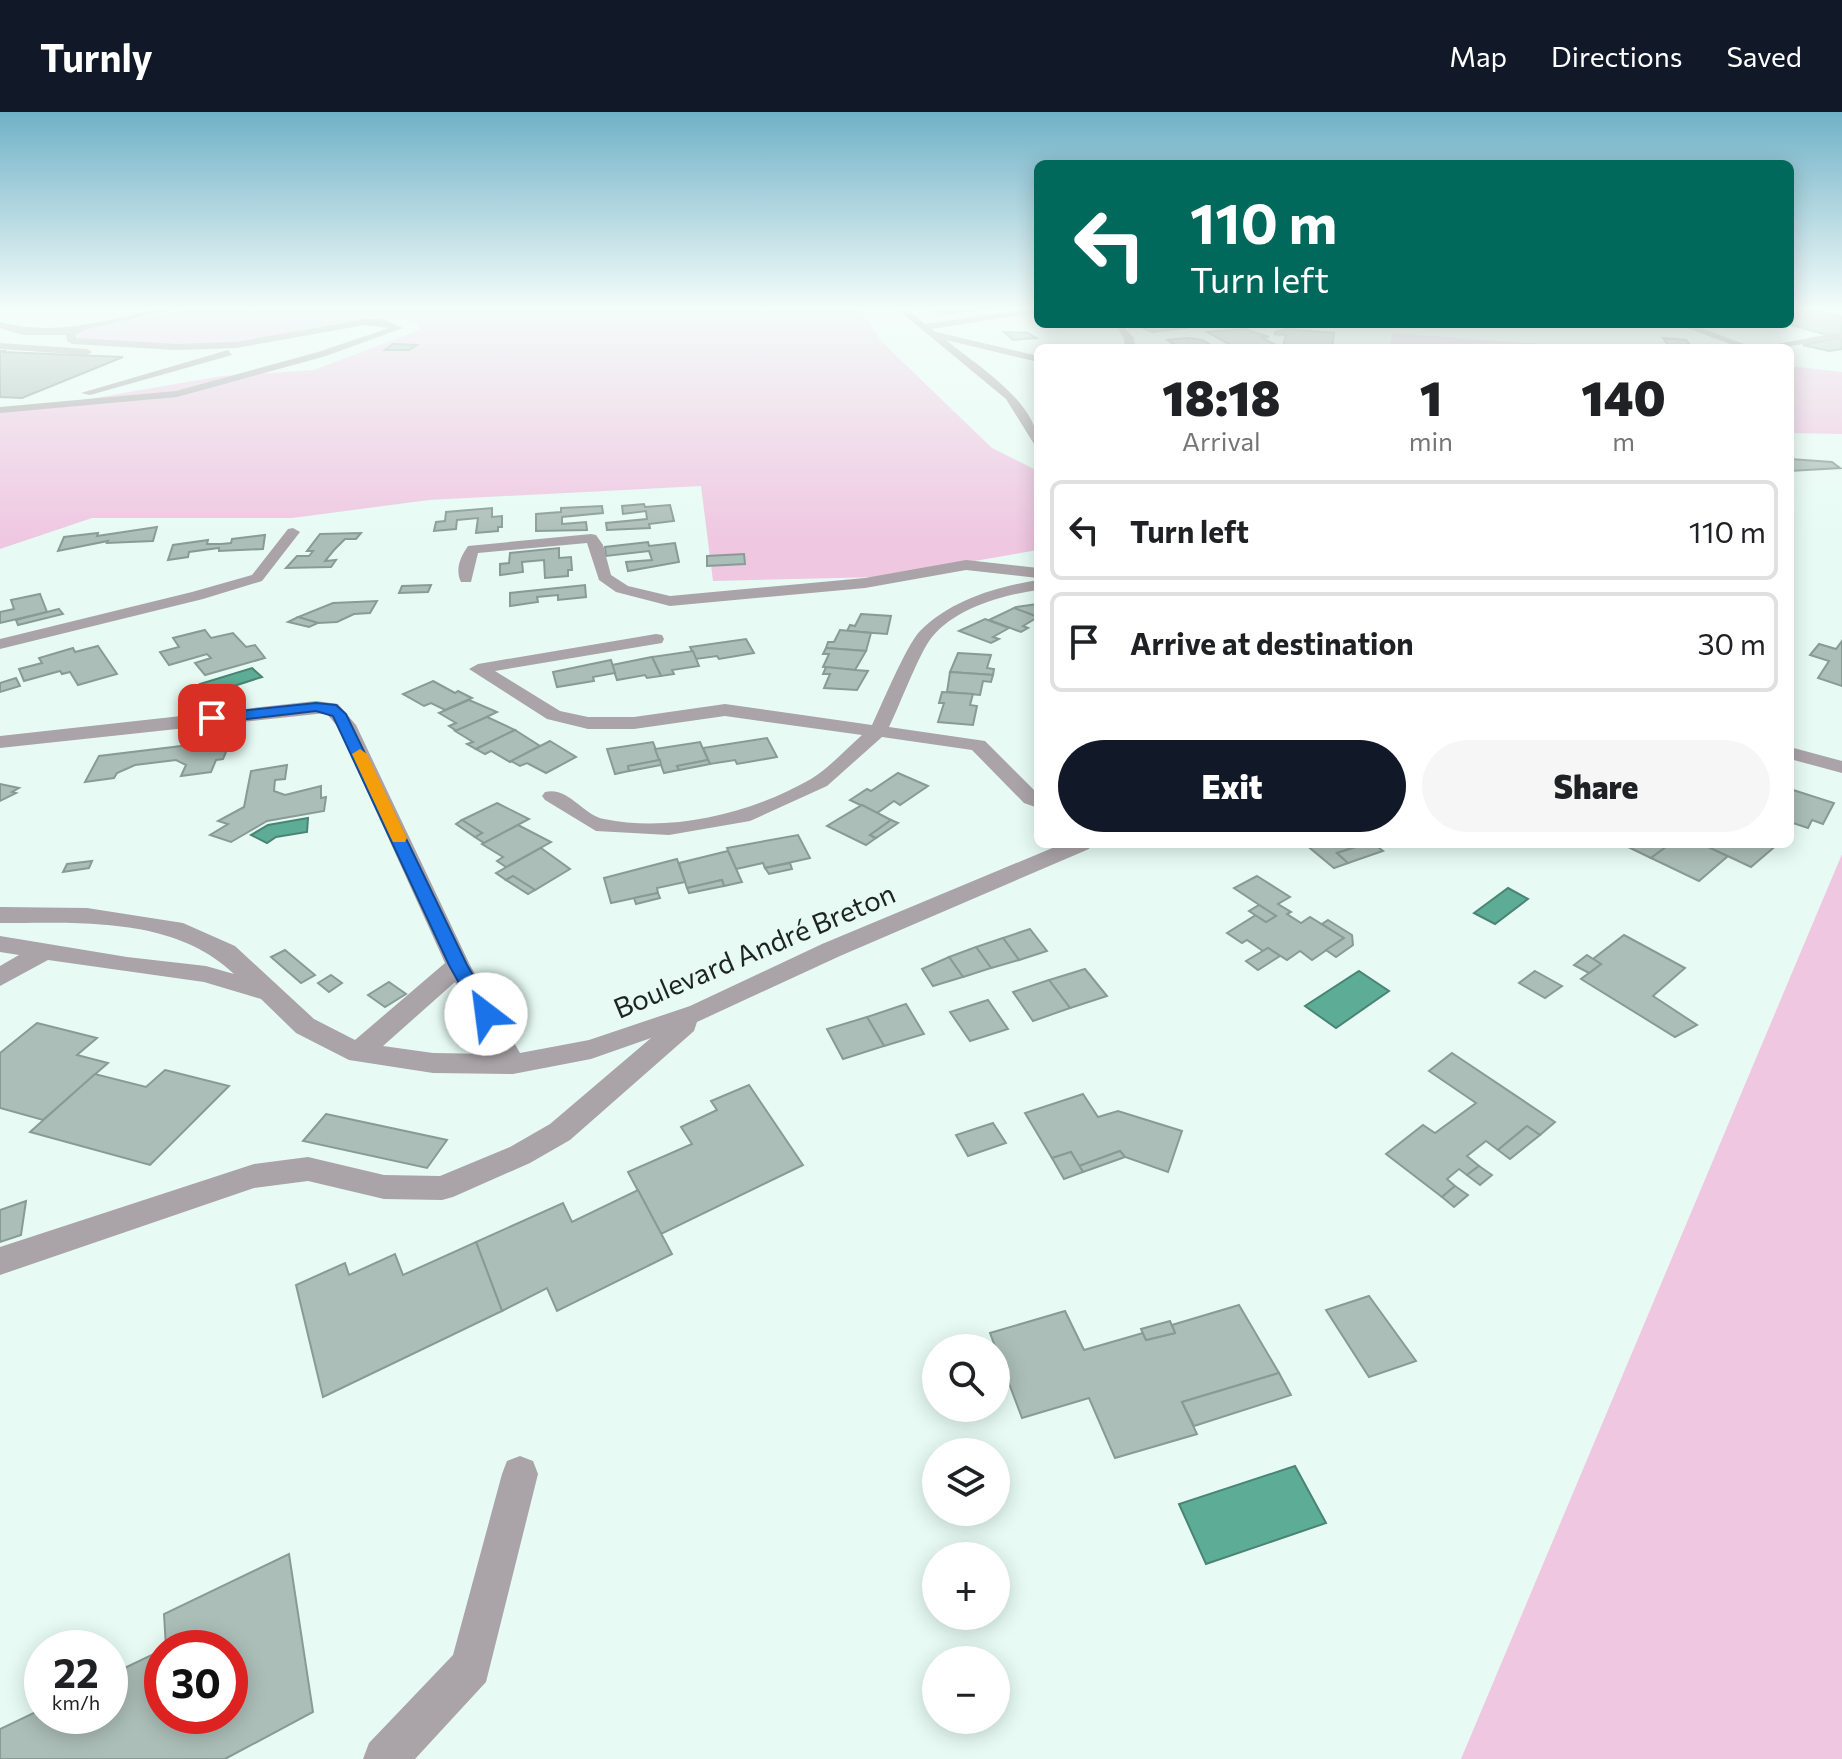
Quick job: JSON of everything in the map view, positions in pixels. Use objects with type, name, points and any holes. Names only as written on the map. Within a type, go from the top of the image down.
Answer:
[{"type":"street","points":[[0,401],[92,391],[115,385]]},
{"type":"street","points":[[0,410],[177,394],[210,385]]},
{"type":"street","points":[[995,385],[1010,397],[1034,435]]},
{"type":"street","points":[[0,644],[197,596],[257,578],[293,532]]},
{"type":"street","points":[[466,579],[467,558],[473,549],[591,538],[596,545],[604,577],[622,589],[670,601],[900,579],[935,568],[966,565],[1034,573]]},
{"type":"street","points":[[552,796],[596,825],[669,829],[750,815],[820,782],[878,731],[925,635],[960,608],[1012,589],[1034,586]]},
{"type":"street","points":[[656,639],[478,669],[554,715],[588,723],[634,723],[725,710],[978,745],[1034,800]]},
{"type":"street","points":[[0,742],[316,707],[331,708],[347,725],[458,965],[513,1064]]},
{"type":"street","points":[[1794,754],[1842,767]]},
{"type":"street","name":"Boulevard André Breton","points":[[8,915],[87,916],[175,928],[226,952],[266,993],[305,1026],[358,1053],[433,1063],[513,1064],[591,1049],[699,1012],[831,950],[1072,848]]},
{"type":"street","points":[[8,915],[40,941]]},
{"type":"street","points":[[0,977],[40,941],[87,916]]},
{"type":"street","name":"Boulevard André Breton","points":[[0,942],[40,941],[206,974],[266,993]]},
{"type":"street","points":[[358,1053],[458,965]]},
{"type":"street","points":[[0,1261],[254,1176],[308,1169],[384,1187],[442,1188],[520,1155],[560,1132],[699,1012]]},
{"type":"street","points":[[385,1759],[471,1667],[520,1474]]},
{"type":"shaded area","points":[[171,385],[926,385],[992,448],[1034,469],[1034,551],[882,577],[713,581],[701,486],[429,500],[292,518],[92,518],[0,549],[0,407],[66,403]]},
{"type":"shaded area","points":[[1794,385],[1842,385],[1842,434],[1794,433]]},
{"type":"shaded area","points":[[252,668],[262,677],[209,694],[200,684]]},
{"type":"shaded area","points":[[308,818],[307,832],[276,837],[267,843],[251,835],[268,825]]},
{"type":"shaded area","points":[[1842,854],[1842,1759],[1461,1759]]},
{"type":"shaded area","points":[[1508,888],[1528,899],[1495,924],[1474,913]]},
{"type":"shaded area","points":[[1359,971],[1389,991],[1336,1028],[1305,1006]]},
{"type":"shaded area","points":[[1295,1466],[1326,1523],[1206,1564],[1179,1504]]},
{"type":"building","points":[[0,385],[54,385],[22,398],[0,397]]},
{"type":"building","points":[[1794,459],[1832,462],[1840,468],[1794,471]]},
{"type":"building","points":[[644,504],[645,507],[670,505],[674,521],[649,524],[650,528],[607,530],[606,523],[647,519],[646,511],[623,514],[622,506]]},
{"type":"building","points":[[602,506],[603,513],[562,517],[562,524],[586,522],[587,530],[536,531],[536,514],[561,512],[561,508]]},
{"type":"building","points":[[492,508],[492,517],[502,516],[502,527],[498,527],[498,531],[476,533],[478,518],[457,520],[456,529],[434,531],[436,522],[445,521],[446,512]]},
{"type":"building","points":[[157,527],[153,541],[108,541],[58,551],[64,537],[98,533],[97,536]]},
{"type":"building","points":[[361,533],[356,539],[345,539],[334,550],[325,561],[336,560],[331,567],[286,568],[297,556],[309,556],[313,551],[307,551],[320,534]]},
{"type":"building","points":[[265,535],[263,549],[219,551],[219,548],[189,552],[188,557],[168,560],[173,545],[208,540],[207,544],[231,543],[232,539]]},
{"type":"building","points":[[648,542],[649,546],[675,543],[679,562],[628,571],[626,562],[652,560],[649,551],[606,556],[605,547]]},
{"type":"building","points":[[559,548],[559,558],[571,557],[572,570],[568,570],[568,576],[545,578],[544,560],[522,562],[523,572],[500,575],[500,564],[509,563],[510,553]]},
{"type":"building","points":[[744,554],[745,564],[707,566],[707,556]]},
{"type":"building","points":[[431,585],[428,592],[399,593],[402,586]]},
{"type":"building","points":[[585,585],[586,597],[558,600],[558,595],[537,597],[538,602],[510,606],[510,593]]},
{"type":"building","points":[[40,594],[47,612],[0,623],[0,612],[14,609],[11,600]]},
{"type":"building","points":[[377,601],[370,613],[354,614],[337,622],[318,623],[298,617],[333,603]]},
{"type":"building","points":[[1034,605],[1034,616],[1014,608]]},
{"type":"building","points":[[1014,608],[1034,616],[1034,619],[1023,626],[1028,628],[1021,632],[989,620]]},
{"type":"building","points":[[59,609],[63,614],[18,625],[16,620]]},
{"type":"building","points":[[861,614],[891,616],[887,634],[847,631],[850,625],[855,626]]},
{"type":"building","points":[[298,617],[318,623],[309,627],[288,622]]},
{"type":"building","points":[[985,619],[1009,628],[993,637],[999,639],[991,643],[959,631]]},
{"type":"building","points":[[205,630],[211,638],[233,633],[246,647],[255,645],[265,658],[205,675],[195,663],[211,658],[207,654],[169,665],[160,652],[179,647],[173,638]]},
{"type":"building","points":[[840,630],[871,633],[866,651],[826,648],[828,642],[834,642]]},
{"type":"building","points":[[746,639],[754,653],[696,659],[690,647]]},
{"type":"building","points":[[1842,641],[1842,686],[1818,678],[1829,661],[1810,655],[1819,644],[1836,649]]},
{"type":"building","points":[[98,646],[117,674],[78,685],[70,672],[62,674],[60,671],[24,681],[19,669],[42,663],[39,658],[73,648],[75,652]]},
{"type":"building","points":[[826,648],[866,651],[855,670],[823,667],[829,654],[823,654]]},
{"type":"building","points":[[693,651],[699,666],[672,670],[674,674],[661,676],[652,657]]},
{"type":"building","points":[[958,653],[991,655],[987,668],[994,669],[993,675],[950,672]]},
{"type":"building","points":[[652,657],[661,676],[647,678],[645,675],[617,680],[612,665]]},
{"type":"building","points":[[611,660],[615,673],[593,677],[594,681],[557,687],[553,672]]},
{"type":"building","points":[[826,667],[868,671],[857,690],[824,688],[830,674],[823,674]]},
{"type":"building","points":[[950,672],[993,675],[991,682],[983,681],[980,695],[947,692]]},
{"type":"building","points":[[16,678],[20,686],[0,692],[0,683]]},
{"type":"building","points":[[433,681],[472,698],[445,710],[431,703],[424,706],[403,694]]},
{"type":"building","points":[[942,692],[973,694],[970,705],[977,706],[973,725],[938,722],[944,703],[939,703]]},
{"type":"building","points":[[469,700],[497,712],[457,731],[449,726],[456,723],[439,713]]},
{"type":"building","points":[[487,717],[515,730],[476,749],[467,744],[473,742],[455,731]]},
{"type":"building","points":[[515,730],[540,746],[510,762],[491,751],[485,754],[476,749]]},
{"type":"building","points":[[767,738],[777,757],[737,764],[735,760],[710,764],[703,748]]},
{"type":"building","points":[[231,740],[223,759],[216,760],[211,772],[181,776],[186,765],[176,760],[135,765],[117,773],[114,778],[85,782],[99,756]]},
{"type":"building","points":[[550,741],[576,757],[546,773],[527,763],[520,766],[511,761]]},
{"type":"building","points":[[653,742],[660,760],[628,766],[629,771],[615,774],[607,749]]},
{"type":"building","points":[[700,742],[708,760],[677,766],[679,770],[664,773],[655,749]]},
{"type":"building","points":[[660,760],[661,765],[629,771],[628,766]]},
{"type":"building","points":[[708,760],[710,764],[679,770],[677,766]]},
{"type":"building","points":[[287,765],[285,779],[275,780],[274,791],[285,795],[321,786],[321,798],[326,797],[324,811],[267,821],[231,842],[210,835],[228,824],[218,821],[244,807],[251,771]]},
{"type":"building","points":[[898,773],[928,786],[900,805],[894,801],[877,813],[850,800],[867,789],[871,791]]},
{"type":"building","points":[[0,784],[19,788],[12,792],[16,793],[0,801]]},
{"type":"building","points":[[1794,790],[1834,803],[1823,824],[1812,820],[1808,828],[1794,823]]},
{"type":"building","points":[[497,803],[529,819],[484,843],[475,837],[482,833],[462,820]]},
{"type":"building","points":[[862,805],[891,820],[870,835],[876,838],[866,845],[827,826]]},
{"type":"building","points":[[462,820],[482,833],[475,837],[456,824]]},
{"type":"building","points":[[891,820],[898,823],[876,838],[870,835]]},
{"type":"building","points":[[518,825],[551,842],[506,867],[497,861],[503,857],[482,844]]},
{"type":"building","points":[[798,835],[810,858],[765,868],[763,863],[736,869],[727,848]]},
{"type":"building","points":[[541,848],[570,869],[535,890],[513,876],[506,880],[496,873]]},
{"type":"building","points":[[1310,848],[1353,848],[1337,853],[1348,863],[1334,868]]},
{"type":"building","points":[[1353,848],[1379,848],[1383,851],[1348,863],[1337,853]]},
{"type":"building","points":[[1630,848],[1665,848],[1651,858]]},
{"type":"building","points":[[1665,848],[1711,848],[1728,856],[1699,881],[1651,858]]},
{"type":"building","points":[[1711,848],[1773,848],[1751,867]]},
{"type":"building","points":[[728,851],[742,882],[724,886],[722,880],[687,888],[679,863]]},
{"type":"building","points":[[677,859],[685,882],[657,888],[658,893],[611,903],[604,878]]},
{"type":"building","points":[[92,861],[89,868],[63,872],[67,864]]},
{"type":"building","points":[[790,863],[792,869],[769,874],[765,868]]},
{"type":"building","points":[[513,876],[535,890],[528,894],[506,880]]},
{"type":"building","points":[[1257,876],[1290,897],[1278,904],[1291,912],[1287,914],[1301,923],[1310,917],[1344,938],[1312,960],[1300,951],[1287,960],[1268,948],[1263,951],[1247,940],[1242,943],[1227,933],[1256,915],[1266,922],[1276,916],[1234,888]]},
{"type":"building","points":[[722,880],[724,886],[689,893],[687,888]]},
{"type":"building","points":[[658,893],[660,898],[636,904],[634,898]]},
{"type":"building","points":[[1259,905],[1276,916],[1266,922],[1249,911]]},
{"type":"building","points":[[1328,920],[1352,935],[1353,945],[1336,957],[1326,950],[1344,938],[1322,924]]},
{"type":"building","points":[[1030,929],[1047,951],[1019,960],[1003,938]]},
{"type":"building","points":[[1624,935],[1685,968],[1653,996],[1697,1025],[1675,1037],[1581,979],[1601,964],[1593,959]]},
{"type":"building","points":[[1003,938],[1019,960],[991,968],[976,947]]},
{"type":"building","points":[[976,947],[991,968],[963,977],[949,957]]},
{"type":"building","points":[[1268,948],[1280,956],[1258,970],[1246,961]]},
{"type":"building","points":[[285,950],[315,975],[301,983],[271,957]]},
{"type":"building","points":[[1587,955],[1601,964],[1589,973],[1574,965]]},
{"type":"building","points":[[949,957],[963,977],[933,986],[922,969]]},
{"type":"building","points":[[1085,969],[1107,996],[1070,1008],[1049,980]]},
{"type":"building","points":[[1535,971],[1562,986],[1545,998],[1519,983]]},
{"type":"building","points":[[331,975],[342,983],[329,992],[318,983]]},
{"type":"building","points":[[1049,980],[1070,1008],[1033,1021],[1013,992]]},
{"type":"building","points":[[389,982],[406,994],[385,1007],[368,995]]},
{"type":"building","points":[[988,1000],[1008,1029],[970,1041],[950,1012]]},
{"type":"building","points":[[906,1004],[924,1034],[884,1046],[867,1017]]},
{"type":"building","points":[[867,1017],[884,1046],[843,1059],[827,1029]]},
{"type":"building","points":[[37,1023],[97,1038],[77,1055],[108,1063],[43,1120],[0,1108],[0,1053]]},
{"type":"building","points":[[1452,1053],[1555,1122],[1540,1135],[1527,1126],[1498,1150],[1486,1141],[1467,1156],[1479,1166],[1467,1175],[1459,1169],[1447,1179],[1455,1186],[1442,1197],[1386,1154],[1423,1125],[1435,1133],[1476,1103],[1429,1071]]},
{"type":"building","points":[[165,1070],[229,1086],[150,1165],[30,1132],[95,1074],[146,1087]]},
{"type":"building","points":[[749,1085],[803,1165],[661,1234],[628,1172],[692,1144],[681,1127],[717,1110],[711,1101]]},
{"type":"building","points":[[1083,1094],[1098,1117],[1118,1111],[1182,1131],[1168,1172],[1125,1157],[1120,1151],[1079,1166],[1071,1152],[1052,1158],[1025,1113]]},
{"type":"building","points":[[326,1114],[447,1140],[427,1168],[303,1141]]},
{"type":"building","points":[[993,1123],[1006,1143],[968,1156],[956,1135]]},
{"type":"building","points":[[1527,1126],[1540,1135],[1510,1159],[1498,1150]]},
{"type":"building","points":[[1120,1151],[1125,1157],[1083,1172],[1079,1166]]},
{"type":"building","points":[[1071,1152],[1083,1172],[1064,1179],[1052,1158]]},
{"type":"building","points":[[1479,1166],[1492,1175],[1480,1185],[1467,1175]]},
{"type":"building","points":[[1455,1186],[1468,1195],[1454,1207],[1442,1197]]},
{"type":"building","points":[[638,1190],[672,1254],[557,1311],[547,1288],[502,1311],[476,1242],[563,1203],[572,1222]]},
{"type":"building","points":[[26,1201],[21,1235],[0,1242],[0,1210]]},
{"type":"building","points":[[476,1242],[502,1311],[323,1397],[296,1285],[345,1263],[349,1275],[395,1254],[403,1275]]},
{"type":"building","points":[[1369,1296],[1416,1361],[1369,1377],[1326,1310]]},
{"type":"building","points":[[1239,1305],[1279,1373],[1182,1402],[1197,1434],[1115,1458],[1089,1398],[1022,1418],[1010,1386],[1010,1334],[990,1333],[1065,1311],[1084,1350],[1143,1333],[1146,1340],[1175,1333],[1172,1325]]},
{"type":"building","points":[[1170,1321],[1175,1333],[1146,1340],[1141,1329]]},
{"type":"building","points":[[1279,1373],[1291,1395],[1194,1426],[1182,1402]]},
{"type":"building","points":[[289,1554],[313,1712],[225,1759],[0,1759],[0,1729],[24,1718],[24,1734],[128,1734],[128,1666],[144,1659],[144,1734],[248,1734],[248,1630],[165,1630],[164,1614]]},
{"type":"slow traffic","points":[[360,754],[399,838]]},
{"type":"route","points":[[212,718],[316,707],[331,708],[339,714],[347,725],[458,965],[486,1014]]}]
